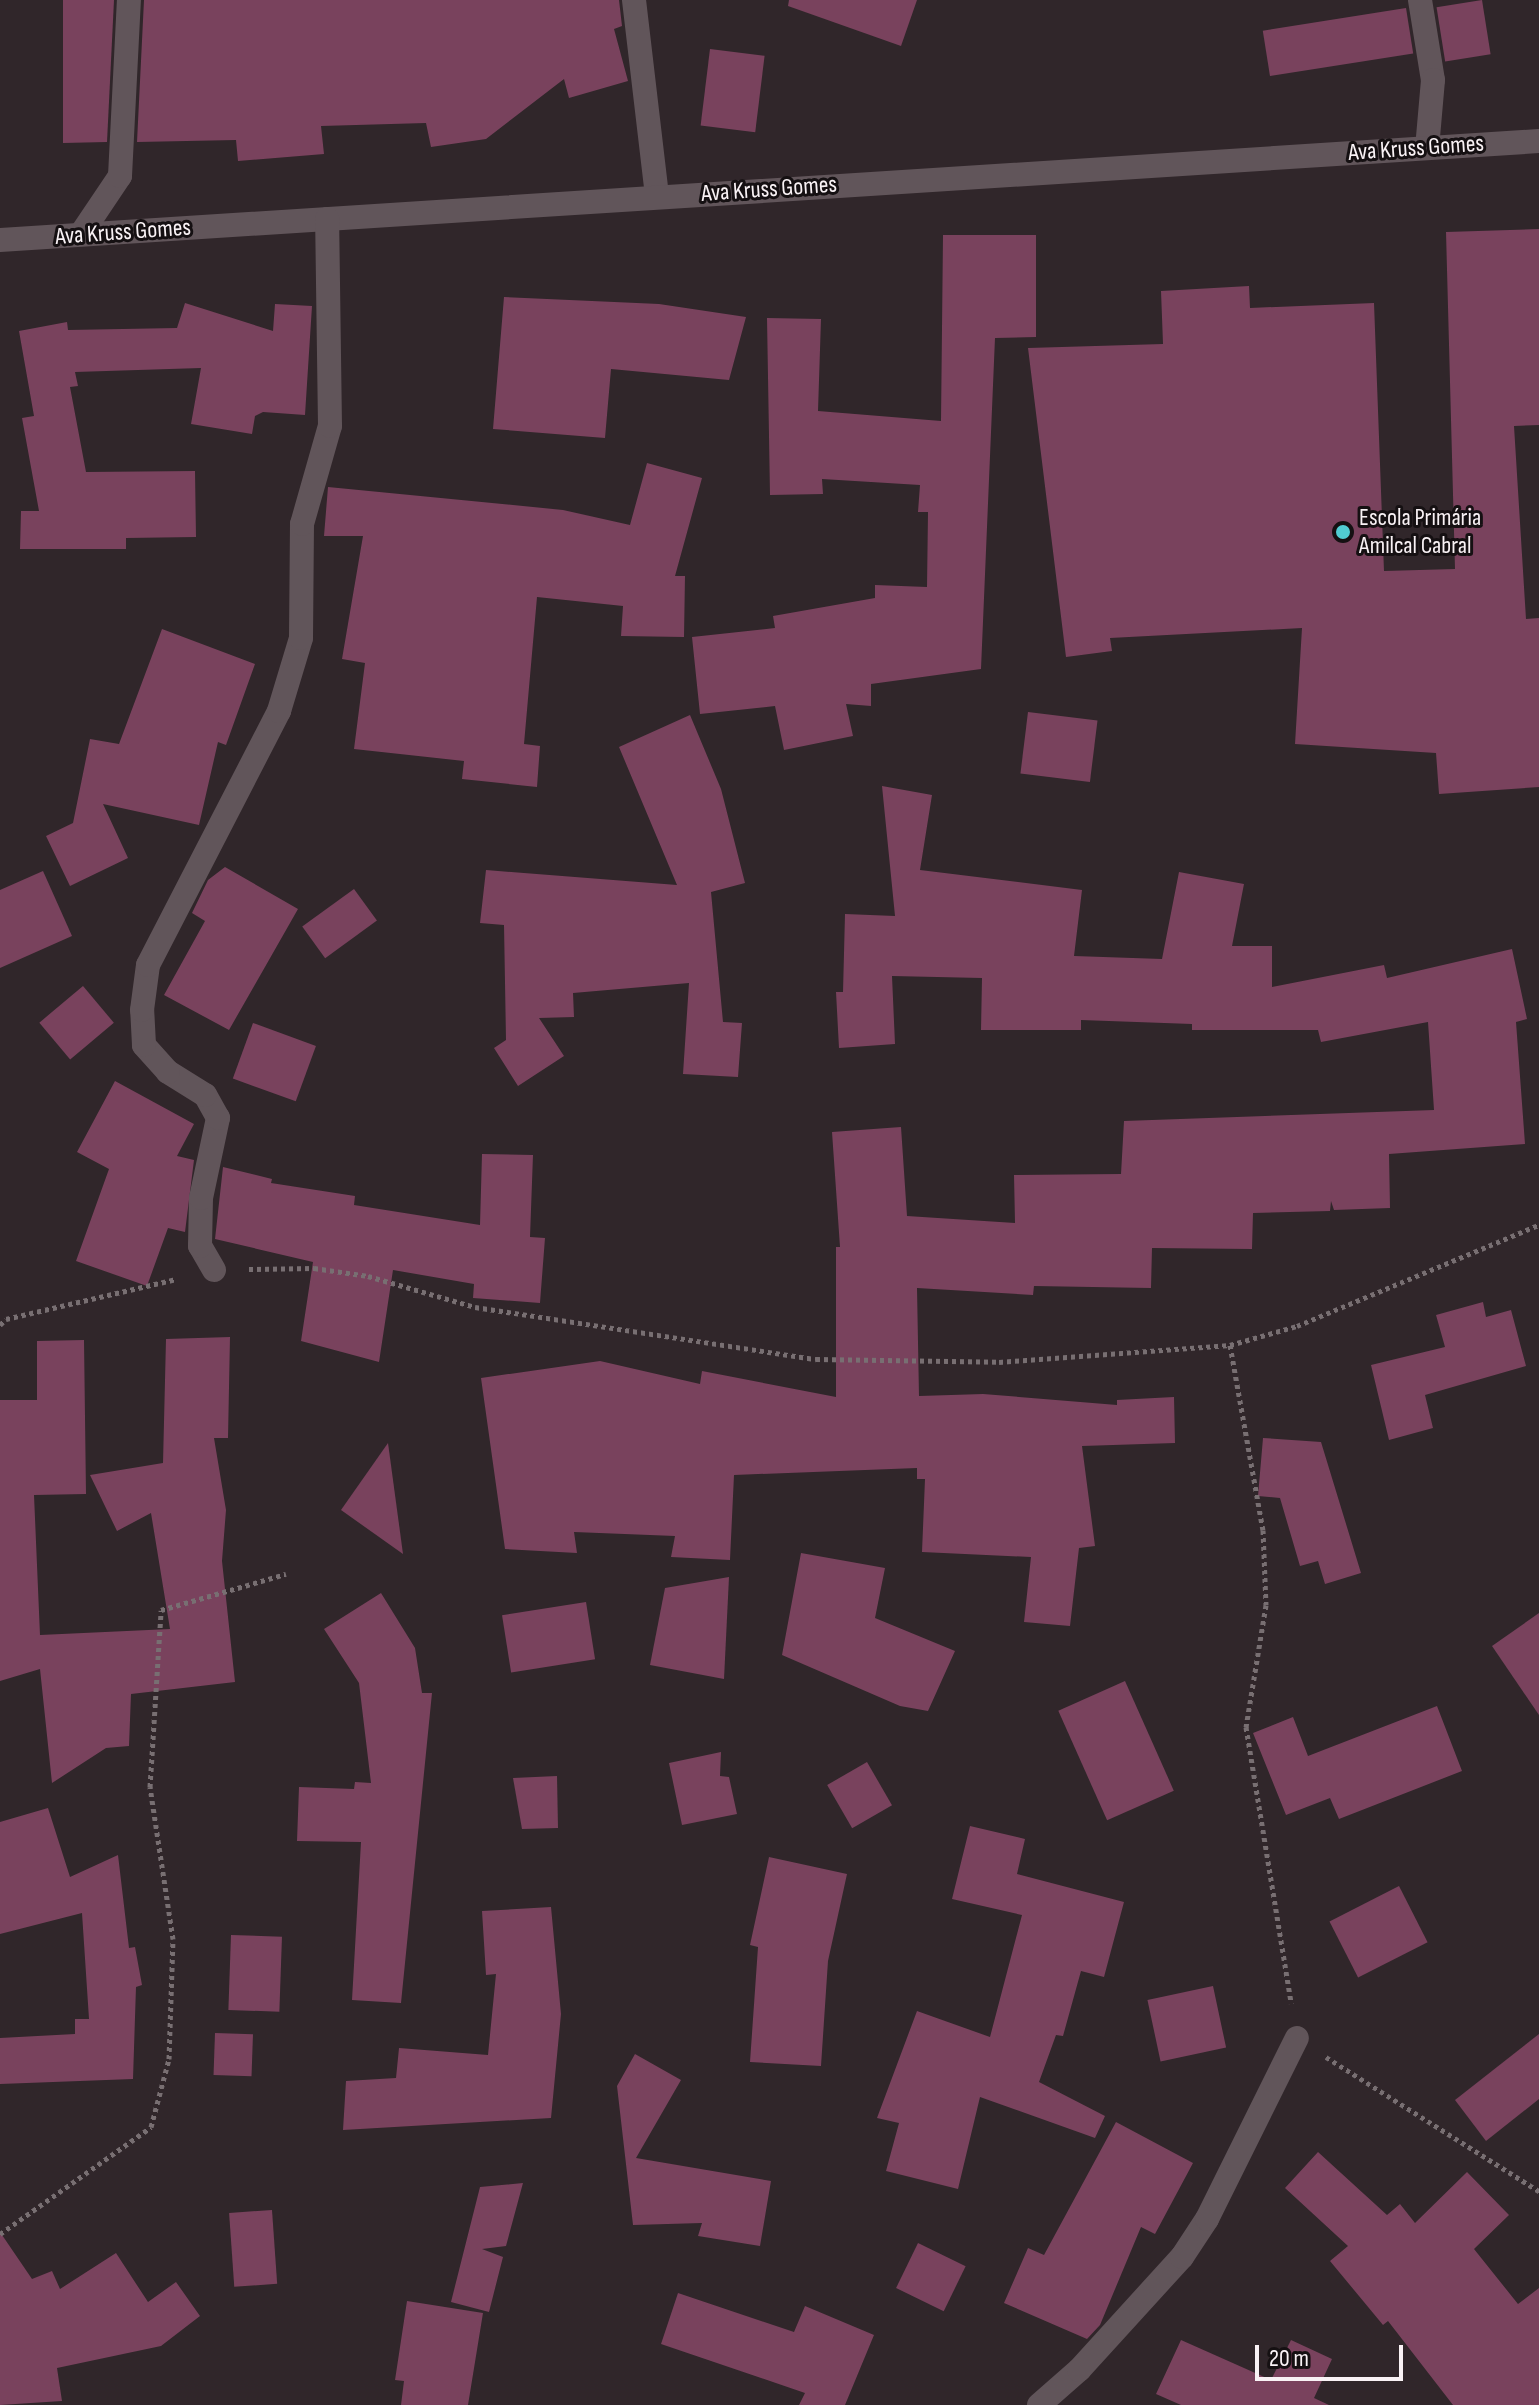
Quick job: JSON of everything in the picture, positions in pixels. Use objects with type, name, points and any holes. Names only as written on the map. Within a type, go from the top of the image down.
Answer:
[{"type":"street","points":[[81,234],[120,176],[129,0]]},
{"type":"street","points":[[634,0],[657,196]]},
{"type":"street","points":[[1420,0],[1433,80],[1427,148]]},
{"type":"street","name":"Ava Kruss Gomes","points":[[0,240],[1539,141]]},
{"type":"street","points":[[214,1270],[200,1246],[201,1198],[218,1118],[205,1095],[168,1072],[144,1045],[142,1010],[148,965],[279,711],[301,638],[302,524],[330,426],[327,219]]},
{"type":"street","points":[[1039,2405],[1079,2370],[1182,2257],[1207,2219],[1297,2038]]},
{"type":"path","points":[[0,1325],[6,1319],[214,1270],[314,1268],[424,1289],[475,1307],[816,1359],[999,1362],[1230,1345],[1364,1300],[1539,1225]]},
{"type":"path","points":[[1230,1345],[1263,1530],[1266,1605],[1246,1727],[1297,2038],[1539,2191]]},
{"type":"path","points":[[0,2234],[151,2127],[169,2059],[173,1939],[150,1787],[161,1610],[286,1574]]},
{"type":"building","points":[[63,0],[114,0],[107,142],[63,143]]},
{"type":"building","points":[[144,0],[619,0],[622,26],[614,29],[628,81],[569,98],[564,79],[486,139],[431,147],[426,123],[321,126],[324,154],[238,161],[236,140],[137,142]]},
{"type":"building","points":[[789,0],[917,0],[901,46],[788,6]]},
{"type":"building","points":[[1482,0],[1491,54],[1445,62],[1437,7]]},
{"type":"building","points":[[1406,8],[1413,53],[1270,76],[1263,31]]},
{"type":"building","points":[[710,49],[765,56],[755,132],[701,125]]},
{"type":"building","name":"Escola Primária Amilcal Cabral","points":[[1539,229],[1539,425],[1514,426],[1526,619],[1539,618],[1539,787],[1439,794],[1436,753],[1295,744],[1302,628],[1110,638],[1112,651],[1066,657],[1028,348],[1163,344],[1161,291],[1249,286],[1250,308],[1374,303],[1384,571],[1455,569],[1446,232]]},
{"type":"building","points":[[943,235],[1036,235],[1036,337],[995,338],[981,669],[871,684],[871,706],[846,704],[853,736],[784,750],[775,706],[700,714],[692,637],[775,628],[773,616],[875,598],[875,585],[927,587],[928,512],[918,512],[920,485],[822,479],[823,494],[770,495],[767,318],[821,319],[818,411],[941,421]]},
{"type":"building","points":[[504,297],[659,304],[746,317],[729,380],[611,369],[605,438],[493,429]]},
{"type":"building","points":[[185,303],[273,331],[275,304],[312,306],[305,415],[263,412],[255,416],[252,434],[191,424],[201,368],[75,372],[78,386],[70,387],[86,472],[195,471],[196,537],[126,538],[126,549],[20,549],[21,511],[39,511],[22,418],[34,416],[19,331],[67,322],[68,330],[177,328]]},
{"type":"building","points":[[647,463],[702,478],[675,576],[685,576],[684,637],[621,636],[623,606],[537,597],[524,744],[540,746],[537,787],[462,779],[464,761],[354,749],[365,663],[342,659],[363,536],[324,536],[328,487],[563,510],[630,525]]},
{"type":"building","points":[[162,629],[255,664],[226,745],[218,742],[199,825],[103,804],[128,858],[70,886],[46,836],[73,823],[90,739],[119,744]]},
{"type":"building","points":[[1028,712],[1097,721],[1090,782],[1020,774]]},
{"type":"building","points":[[690,715],[721,789],[745,883],[711,892],[723,1022],[742,1023],[738,1077],[683,1074],[689,983],[573,993],[574,1017],[539,1018],[564,1056],[518,1086],[494,1048],[506,1040],[504,925],[480,923],[486,870],[677,885],[619,747]]},
{"type":"building","points":[[882,786],[932,795],[920,870],[1082,890],[1074,956],[1162,959],[1179,872],[1244,884],[1232,946],[1272,946],[1272,987],[1384,965],[1387,978],[1512,949],[1527,1019],[1516,1022],[1525,1144],[1389,1154],[1390,1208],[1334,1210],[1331,1201],[1330,1211],[1253,1213],[1252,1249],[1152,1248],[1151,1288],[1034,1286],[1033,1295],[917,1288],[919,1396],[983,1394],[1117,1405],[1117,1400],[1174,1397],[1175,1443],[1082,1446],[1095,1546],[1079,1548],[1070,1626],[1024,1622],[1031,1557],[922,1552],[925,1479],[917,1479],[917,1468],[734,1475],[730,1560],[671,1557],[675,1536],[574,1532],[577,1553],[505,1549],[481,1378],[600,1361],[700,1384],[702,1371],[836,1397],[836,1247],[840,1247],[832,1132],[901,1127],[907,1216],[1015,1223],[1014,1175],[1121,1174],[1124,1121],[1434,1110],[1428,1022],[1321,1042],[1318,1030],[1192,1030],[1192,1024],[1081,1020],[1081,1030],[981,1030],[982,978],[892,976],[895,1044],[839,1048],[836,992],[843,992],[845,914],[895,916]]},
{"type":"building","points":[[225,867],[298,909],[229,1030],[164,995],[205,921],[192,913],[208,880]]},
{"type":"building","points":[[43,871],[72,936],[0,968],[0,890]]},
{"type":"building","points":[[354,889],[377,921],[325,958],[302,927]]},
{"type":"building","points":[[83,986],[114,1023],[70,1059],[39,1023]]},
{"type":"building","points":[[253,1023],[316,1046],[296,1101],[233,1078]]},
{"type":"building","points":[[115,1081],[194,1124],[177,1156],[194,1160],[185,1232],[168,1228],[147,1286],[76,1261],[109,1169],[77,1152]]},
{"type":"building","points":[[482,1154],[533,1155],[530,1237],[545,1238],[540,1303],[473,1298],[474,1284],[393,1270],[379,1362],[301,1341],[313,1262],[215,1239],[223,1167],[272,1179],[271,1183],[355,1196],[354,1205],[480,1225]]},
{"type":"building","points":[[1483,1302],[1486,1317],[1511,1310],[1526,1366],[1425,1395],[1433,1428],[1389,1440],[1371,1365],[1445,1347],[1436,1315]]},
{"type":"building","points":[[230,1337],[228,1438],[214,1438],[226,1510],[222,1561],[235,1682],[131,1694],[129,1746],[106,1748],[52,1783],[40,1669],[0,1681],[0,1400],[37,1400],[37,1341],[84,1340],[86,1494],[34,1495],[40,1635],[170,1629],[151,1513],[117,1531],[90,1475],[163,1463],[166,1339]]},
{"type":"building","points":[[1263,1438],[1321,1442],[1361,1573],[1325,1584],[1318,1561],[1300,1566],[1280,1498],[1258,1496]]},
{"type":"building","points":[[388,1443],[403,1554],[341,1510]]},
{"type":"building","points":[[801,1553],[885,1568],[875,1618],[955,1651],[928,1711],[900,1706],[782,1655]]},
{"type":"building","points":[[729,1577],[724,1679],[650,1665],[665,1588]]},
{"type":"building","points":[[381,1593],[415,1648],[422,1693],[432,1693],[401,2003],[352,2000],[361,1842],[297,1841],[299,1787],[354,1789],[355,1782],[371,1783],[359,1683],[324,1629]]},
{"type":"building","points":[[586,1602],[595,1659],[511,1673],[502,1615]]},
{"type":"building","points":[[1539,1613],[1539,1715],[1492,1646]]},
{"type":"building","points":[[1125,1681],[1174,1791],[1107,1820],[1058,1711]]},
{"type":"building","points":[[1437,1706],[1462,1771],[1339,1819],[1330,1798],[1286,1815],[1253,1733],[1293,1717],[1308,1756]]},
{"type":"building","points":[[721,1752],[720,1776],[729,1777],[737,1814],[682,1825],[669,1763]]},
{"type":"building","points":[[867,1762],[892,1805],[852,1828],[827,1785]]},
{"type":"building","points":[[557,1776],[558,1828],[522,1829],[513,1778]]},
{"type":"building","points":[[48,1808],[70,1877],[118,1855],[129,1948],[135,1947],[142,1985],[136,1987],[133,2079],[0,2084],[0,2038],[75,2034],[75,2019],[89,2019],[82,1913],[0,1934],[0,1822]]},
{"type":"building","points":[[970,1826],[1025,1839],[1017,1874],[1124,1902],[1104,1977],[1081,1971],[1063,2036],[1056,2035],[1039,2082],[1105,2116],[1095,2138],[980,2097],[958,2189],[886,2171],[899,2123],[877,2118],[917,2011],[990,2037],[1022,1915],[952,1899]]},
{"type":"building","points":[[769,1857],[847,1874],[828,1961],[821,2066],[750,2062],[758,1947],[750,1945]]},
{"type":"building","points":[[1399,1886],[1428,1942],[1358,1978],[1330,1921]]},
{"type":"building","points":[[551,1907],[561,2014],[551,2118],[343,2130],[346,2081],[396,2078],[399,2048],[488,2055],[496,1974],[486,1975],[482,1911]]},
{"type":"building","points":[[231,1935],[282,1937],[279,2012],[228,2010]]},
{"type":"building","points":[[1213,1986],[1226,2048],[1161,2062],[1147,2000]]},
{"type":"building","points":[[215,2033],[253,2034],[252,2076],[214,2075]]},
{"type":"building","points":[[1539,2034],[1539,2099],[1486,2141],[1455,2100]]},
{"type":"building","points":[[635,2054],[681,2080],[636,2158],[771,2181],[760,2246],[698,2236],[702,2223],[633,2225],[617,2086]]},
{"type":"building","points":[[1116,2122],[1193,2163],[1155,2234],[1141,2227],[1100,2325],[1087,2339],[1004,2303],[1028,2248],[1044,2255]]},
{"type":"building","points":[[1318,2152],[1387,2215],[1400,2204],[1415,2223],[1467,2172],[1509,2215],[1474,2249],[1518,2304],[1539,2288],[1539,2405],[1453,2405],[1388,2321],[1383,2325],[1330,2261],[1348,2246],[1285,2188]]},
{"type":"building","points":[[523,2183],[506,2246],[482,2249],[503,2257],[489,2312],[451,2302],[480,2187]]},
{"type":"building","points":[[272,2210],[277,2284],[234,2287],[229,2213]]},
{"type":"building","points":[[0,2232],[32,2279],[52,2271],[60,2289],[116,2253],[148,2302],[176,2282],[200,2316],[161,2346],[57,2368],[62,2401],[0,2405]]},
{"type":"building","points":[[918,2243],[966,2266],[944,2311],[896,2288]]},
{"type":"building","points":[[678,2293],[794,2332],[805,2306],[874,2335],[845,2405],[799,2405],[805,2393],[661,2344]]},
{"type":"building","points":[[407,2301],[483,2313],[468,2405],[401,2405],[404,2381],[395,2380]]},
{"type":"building","points":[[1181,2340],[1271,2380],[1291,2340],[1332,2359],[1314,2398],[1329,2405],[1181,2405],[1156,2394]]},
{"type":"place","name":"Escola Primária Amilcal Cabral","points":[[1343,532]]}]
